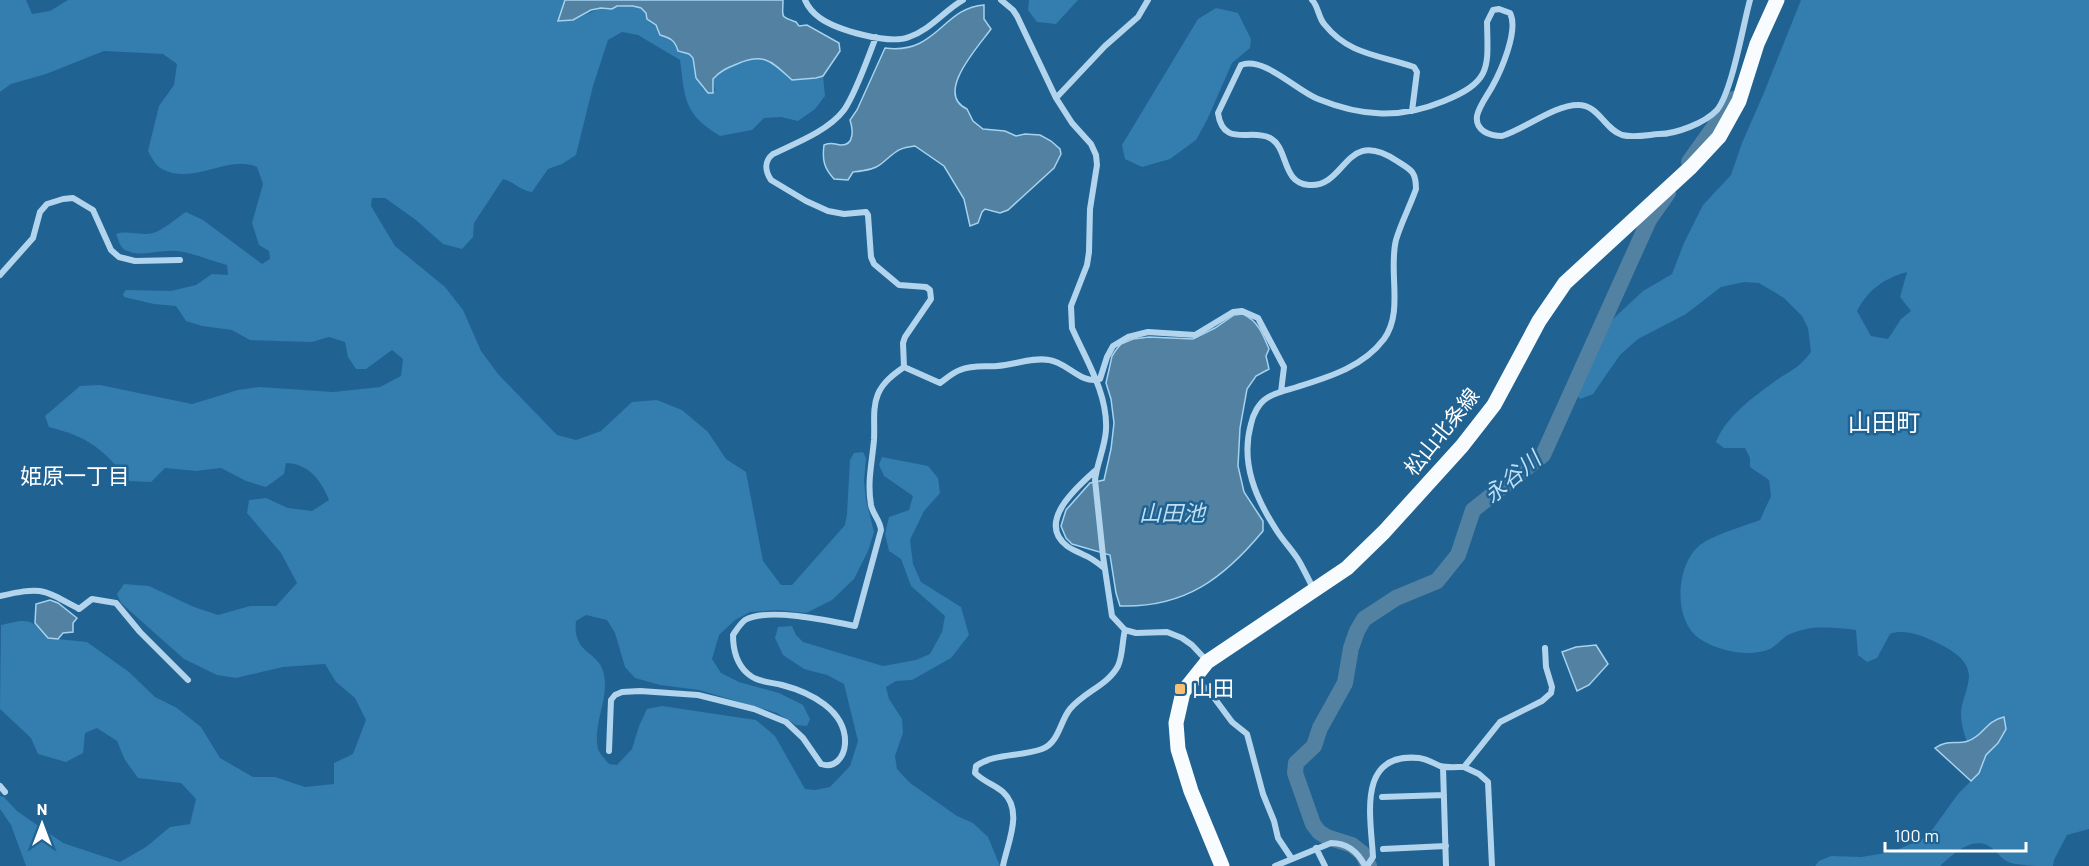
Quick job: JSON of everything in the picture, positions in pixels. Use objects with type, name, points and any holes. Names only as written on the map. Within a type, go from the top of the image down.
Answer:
[{"type":"main road","name":"松山北条線","points":[[1222,866],[1191,791],[1178,748],[1176,723],[1178,705],[1183,692],[1207,662],[1347,568],[1367,550],[1479,426],[1494,405],[1539,321],[1565,283],[1691,167],[1719,137],[1739,101],[1760,34],[1777,0]]},
{"type":"street","points":[[805,0],[817,16],[827,22],[890,40],[907,38],[926,28],[963,0]]},
{"type":"street","points":[[1001,0],[1017,16],[1056,98],[1096,154],[1097,165],[1090,209],[1089,252],[1087,265],[1071,306],[1071,317],[1072,328],[1096,380],[1105,409],[1104,446],[1095,480],[1104,568],[1112,616],[1125,630],[1136,633],[1167,632],[1182,638],[1192,645],[1207,662]]},
{"type":"street","points":[[1056,98],[1105,46],[1138,17],[1148,0]]},
{"type":"street","points":[[1312,0],[1324,25],[1351,48],[1414,67],[1417,72],[1412,111]]},
{"type":"street","points":[[1314,590],[1299,560],[1266,514],[1250,476],[1247,457],[1248,435],[1258,406],[1267,398],[1352,367],[1365,358],[1385,337],[1392,325],[1394,311],[1396,240],[1416,189],[1416,180],[1412,171],[1378,151],[1370,150],[1354,154],[1333,177],[1316,184],[1303,183],[1287,170],[1280,147],[1272,139],[1263,136],[1238,135],[1226,130],[1219,119],[1218,112],[1241,65],[1252,63],[1274,73],[1304,92],[1334,105],[1386,115],[1412,111],[1454,97],[1479,80],[1488,63],[1487,22],[1493,10],[1498,9],[1510,13],[1514,25],[1501,66],[1477,117],[1480,129],[1494,136],[1502,136],[1561,108],[1577,105],[1591,108],[1611,128],[1624,135],[1676,133],[1709,116],[1720,104],[1730,81],[1750,0]]},
{"type":"street","points":[[876,37],[844,109],[814,134],[773,154],[766,163],[771,180],[817,207],[836,213],[866,212],[870,225],[871,257],[874,264],[899,285],[926,287],[930,290],[931,299],[905,337],[903,343],[904,368]]},
{"type":"street","points":[[0,275],[33,238],[40,212],[47,204],[73,198],[93,210],[111,250],[119,257],[135,261],[180,260]]},
{"type":"street","points":[[904,368],[940,383],[951,374],[973,366],[998,366],[1048,360],[1089,380],[1096,380],[1100,379],[1103,374],[1107,357],[1113,346],[1128,337],[1148,332],[1195,335],[1233,312],[1242,311],[1258,318],[1284,367],[1281,392]]},
{"type":"street","points":[[609,751],[611,700],[622,692],[640,691],[698,695],[775,716],[795,729],[821,764],[827,766],[834,764],[841,758],[845,739],[838,719],[831,710],[805,693],[755,679],[747,673],[735,654],[733,634],[746,620],[757,616],[814,618],[855,626],[881,530],[880,522],[872,508],[868,484],[874,442],[874,410],[879,392],[895,373],[904,368]]},
{"type":"street","points":[[1096,470],[1058,512],[1056,524],[1058,537],[1068,548],[1086,555],[1104,568]]},
{"type":"street","points":[[0,596],[40,590],[79,609],[92,599],[116,603],[140,632],[188,680]]},
{"type":"street","points":[[1003,866],[1013,825],[1013,807],[1003,792],[975,774],[976,766],[986,759],[1045,748],[1057,736],[1070,709],[1104,682],[1116,668],[1121,658],[1125,630]]},
{"type":"street","points":[[1464,767],[1500,722],[1542,701],[1551,693],[1545,648]]},
{"type":"street","points":[[1194,676],[1232,722],[1247,734],[1263,794],[1278,838],[1292,859]]},
{"type":"street","points":[[1275,866],[1324,844],[1339,843],[1356,852],[1366,866],[1373,857],[1370,790],[1376,776],[1388,765],[1402,759],[1427,759],[1443,767],[1464,767],[1479,774],[1489,785],[1492,866]]},
{"type":"street","points":[[1443,767],[1446,866]]},
{"type":"street","points":[[1382,797],[1444,795]]},
{"type":"street","points":[[1383,849],[1446,846]]},
{"type":"street","points":[[1316,848],[1325,866]]},
{"type":"shaded area","points":[[0,0],[26,0],[32,14],[50,11],[68,0],[565,0],[558,21],[573,20],[601,8],[633,6],[641,8],[646,13],[647,19],[656,25],[660,35],[672,40],[678,51],[689,54],[693,58],[694,70],[703,89],[715,91],[713,79],[718,74],[733,65],[755,59],[768,61],[792,80],[823,76],[825,96],[815,109],[798,121],[781,117],[764,118],[752,130],[720,136],[699,120],[688,105],[680,60],[638,35],[622,32],[608,40],[593,86],[576,155],[548,169],[532,192],[503,179],[474,223],[473,237],[462,249],[443,244],[416,220],[385,198],[372,198],[371,206],[395,246],[445,287],[463,310],[481,351],[498,374],[557,435],[576,440],[601,431],[632,402],[657,400],[682,410],[708,432],[726,459],[746,472],[763,561],[781,585],[792,585],[845,525],[850,460],[854,453],[863,452],[866,458],[864,481],[866,500],[874,532],[868,551],[854,579],[832,600],[806,613],[778,610],[750,612],[735,620],[719,635],[712,659],[721,673],[739,682],[779,693],[803,705],[810,719],[807,726],[796,725],[777,713],[699,690],[660,685],[635,678],[625,667],[615,633],[607,620],[586,615],[576,621],[576,632],[581,646],[596,660],[603,671],[605,690],[597,739],[598,749],[609,764],[617,765],[632,749],[647,709],[662,706],[756,720],[775,736],[805,789],[830,787],[850,766],[858,741],[844,684],[827,675],[804,669],[783,655],[775,638],[778,627],[792,626],[796,635],[803,642],[883,666],[916,660],[930,654],[942,632],[945,616],[911,586],[901,559],[889,551],[885,534],[889,517],[909,510],[913,496],[884,476],[879,465],[882,457],[928,466],[938,478],[940,493],[924,511],[910,540],[913,564],[921,582],[961,607],[969,635],[951,658],[912,680],[896,681],[886,687],[889,699],[902,719],[903,733],[895,756],[897,769],[910,783],[957,816],[973,823],[988,837],[1000,866],[26,866],[11,825],[0,809],[0,796],[4,797],[17,811],[63,843],[120,862],[146,847],[170,827],[190,824],[196,799],[181,783],[138,778],[125,760],[117,741],[97,728],[85,733],[83,753],[66,762],[38,754],[31,738],[0,709],[1,625],[28,621],[37,626],[48,638],[87,642],[129,672],[155,697],[177,708],[201,727],[220,758],[253,777],[275,777],[305,787],[334,784],[334,763],[353,754],[366,720],[355,698],[336,682],[325,664],[283,667],[236,678],[217,675],[184,659],[121,603],[117,594],[124,584],[149,586],[194,607],[218,615],[250,606],[276,606],[297,583],[281,553],[247,513],[249,500],[266,498],[288,508],[312,511],[329,500],[313,474],[301,466],[286,463],[284,474],[266,487],[246,481],[221,468],[196,471],[165,468],[151,482],[129,481],[103,452],[75,435],[49,427],[45,416],[80,386],[100,385],[192,404],[238,390],[260,387],[333,392],[380,387],[401,376],[403,359],[392,350],[366,369],[356,369],[348,357],[345,342],[329,337],[312,342],[250,340],[232,330],[202,326],[186,321],[176,306],[124,297],[126,290],[171,291],[196,285],[212,274],[228,275],[227,265],[196,255],[177,251],[137,253],[123,249],[119,243],[116,234],[153,233],[166,227],[186,212],[203,220],[262,264],[270,259],[269,251],[259,245],[252,223],[263,184],[257,167],[235,164],[186,174],[162,169],[156,164],[148,151],[159,106],[174,85],[177,64],[163,54],[104,51],[46,74],[11,84],[0,92]]},
{"type":"shaded area","points":[[1029,0],[1078,0],[1056,24],[1037,22],[1028,10]]},
{"type":"shaded area","points":[[1801,0],[2089,0],[2089,829],[2067,835],[2053,866],[2011,863],[1993,849],[1979,843],[1965,847],[1940,866],[1815,866],[1819,861],[1831,856],[1861,857],[1892,852],[1927,837],[1958,794],[1979,773],[1986,755],[1998,743],[1993,720],[1983,733],[1967,742],[1961,714],[1969,677],[1965,664],[1956,654],[1937,643],[1905,632],[1890,634],[1877,658],[1867,662],[1858,655],[1856,630],[1831,628],[1812,628],[1795,632],[1762,652],[1734,652],[1700,639],[1691,631],[1685,619],[1680,592],[1686,565],[1692,554],[1700,545],[1713,538],[1760,520],[1771,496],[1769,480],[1750,467],[1750,458],[1745,448],[1724,448],[1716,442],[1727,423],[1742,407],[1800,364],[1811,352],[1808,328],[1802,316],[1784,298],[1759,283],[1744,282],[1721,287],[1686,314],[1638,339],[1620,355],[1593,394],[1580,399],[1575,392],[1601,338],[1614,318],[1643,291],[1672,274],[1703,205],[1731,175]],"holes":[[[1907,272],[1900,297],[1911,311],[1901,319],[1888,339],[1871,336],[1857,311],[1866,297],[1884,282]]]},
{"type":"shaded area","points":[[1216,8],[1238,13],[1251,39],[1250,48],[1232,63],[1196,140],[1170,159],[1142,167],[1125,159],[1122,145],[1198,19]]},
{"type":"water","points":[[565,0],[783,0],[784,17],[796,22],[799,26],[807,25],[839,43],[840,51],[823,76],[816,78],[792,80],[768,61],[755,59],[747,61],[718,74],[713,79],[713,93],[708,93],[696,78],[693,58],[689,54],[678,51],[672,40],[660,35],[656,25],[647,19],[646,13],[641,8],[617,6],[612,9],[601,8],[591,10],[573,20],[558,21]]},
{"type":"water","points":[[984,5],[984,19],[991,29],[962,70],[955,93],[958,102],[967,109],[973,121],[983,129],[1005,131],[1016,136],[1040,135],[1051,141],[1060,149],[1061,154],[1054,168],[1008,210],[1000,213],[985,209],[978,223],[970,226],[964,199],[944,166],[915,146],[900,150],[875,168],[853,172],[848,180],[834,179],[824,163],[824,145],[831,143],[845,145],[851,140],[850,120],[857,110],[885,48],[916,45],[958,14]]},
{"type":"water","name":"山田池","points":[[1243,314],[1256,324],[1269,349],[1266,356],[1269,369],[1256,376],[1247,389],[1240,428],[1238,466],[1244,492],[1263,521],[1263,531],[1218,576],[1184,596],[1164,602],[1120,606],[1110,555],[1072,544],[1066,538],[1061,526],[1066,510],[1090,483],[1104,480],[1114,423],[1106,383],[1112,356],[1121,344],[1133,339],[1149,337],[1193,339],[1234,315]]},
{"type":"water","points":[[50,600],[58,603],[77,618],[73,623],[73,632],[63,633],[58,639],[48,638],[35,623],[36,604]]},
{"type":"water","points":[[1596,645],[1608,664],[1589,685],[1577,691],[1562,652],[1576,647]]},
{"type":"water","points":[[2004,717],[2006,729],[1998,743],[1986,755],[1979,773],[1971,781],[1935,748],[1948,743],[1968,741],[1993,722]]},
{"type":"waterway","name":"永谷川","points":[[1689,162],[1734,99]]},
{"type":"waterway","name":"永谷川","points":[[1369,866],[1362,853],[1352,845],[1327,837],[1313,824],[1295,773],[1296,763],[1314,746],[1320,728],[1345,683],[1351,648],[1364,619],[1396,598],[1437,581],[1458,555],[1473,510],[1543,455],[1649,220],[1668,193]]},
{"type":"place","name":"山田","points":[[1180,689]]},
{"type":"district","name":"山田町","points":[[1884,423]]},
{"type":"district","name":"姫原一丁目","points":[[75,476]]}]
